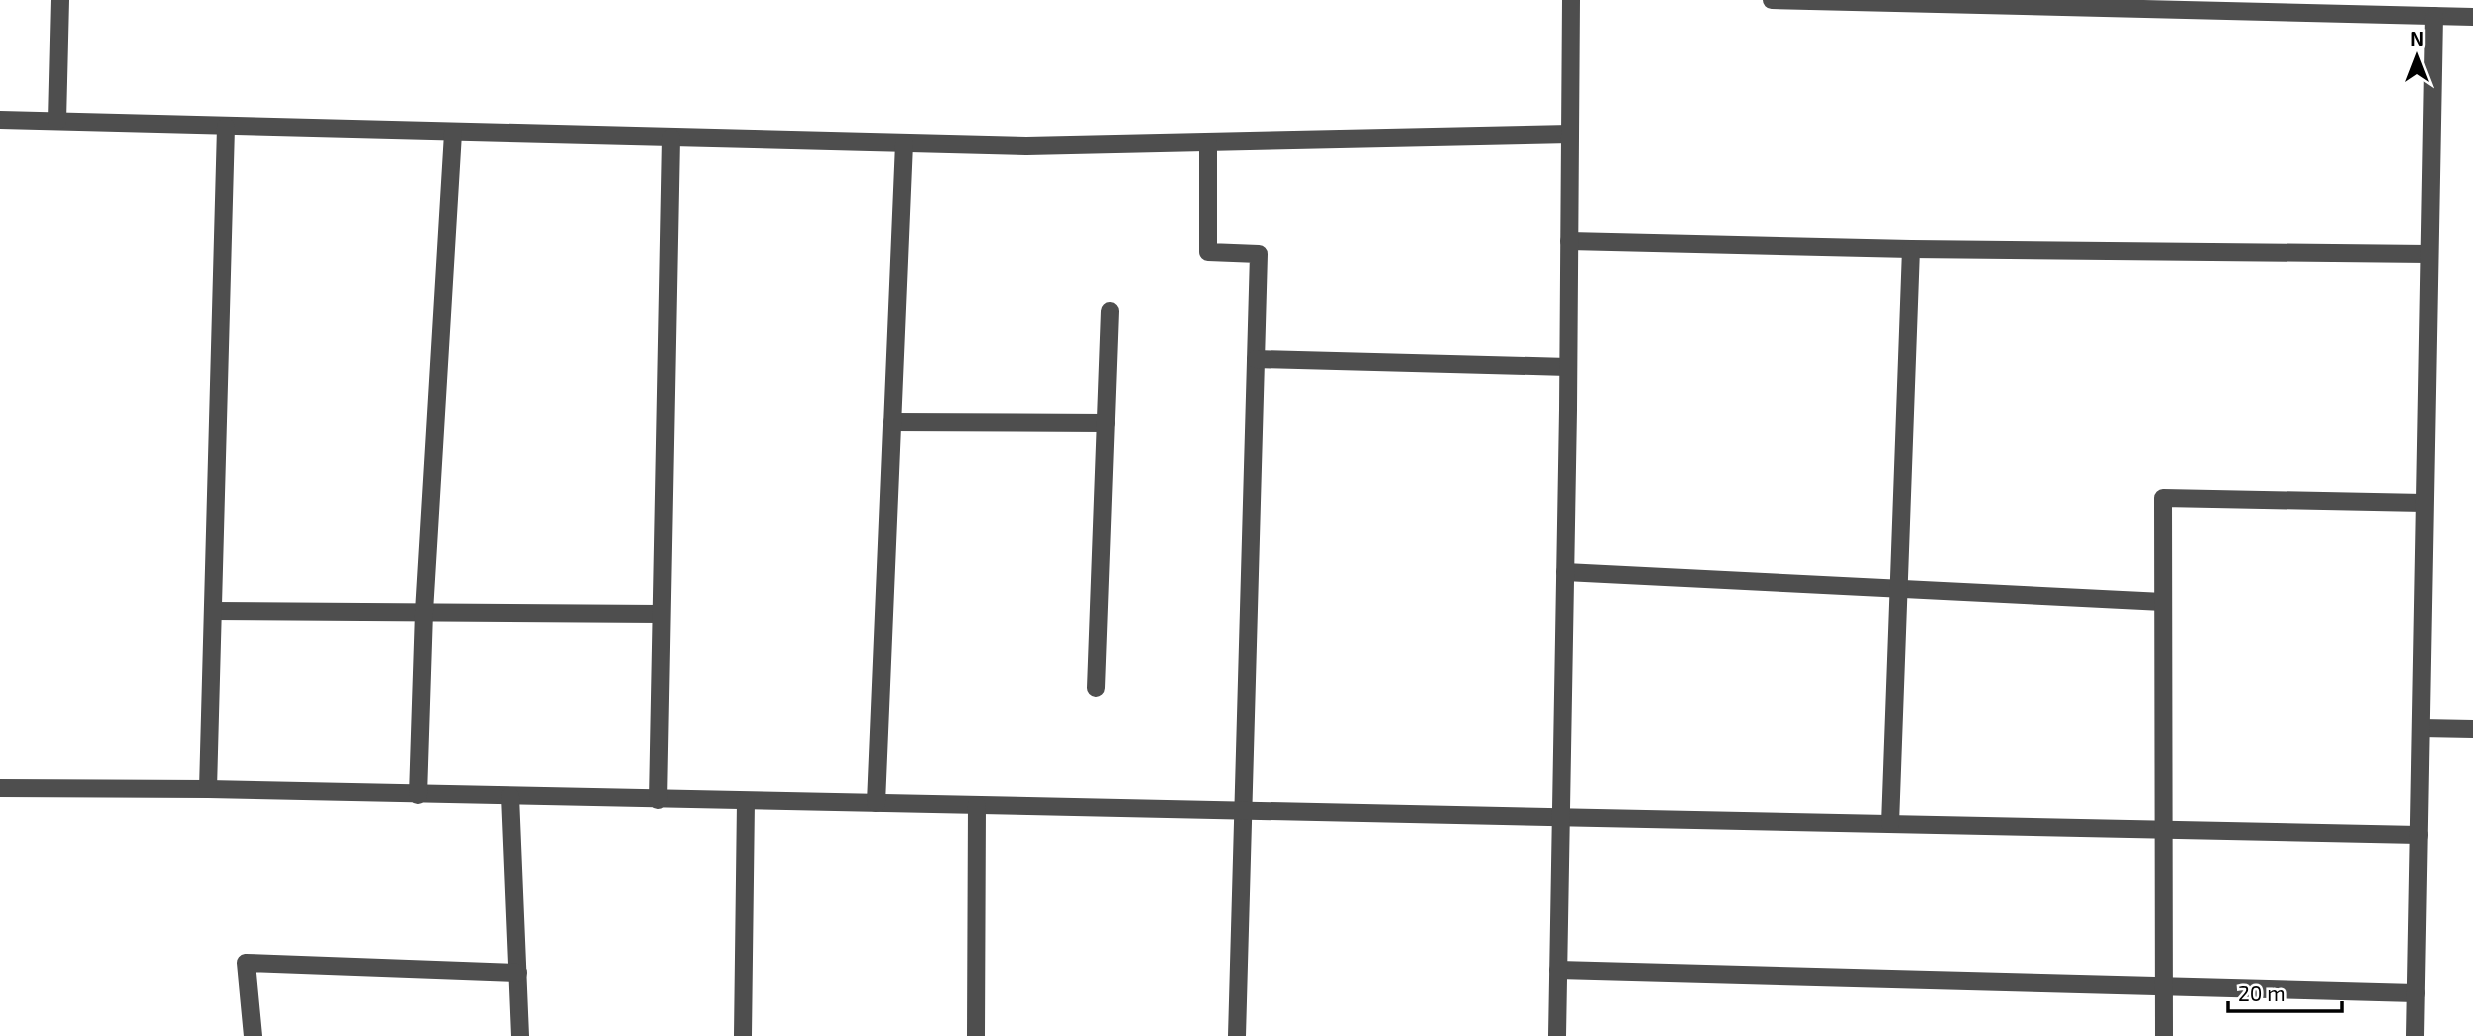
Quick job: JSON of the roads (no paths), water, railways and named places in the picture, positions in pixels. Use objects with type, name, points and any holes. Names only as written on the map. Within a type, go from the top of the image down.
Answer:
[{"type":"street","points":[[57,121],[60,0]]},
{"type":"street","points":[[1557,1036],[1571,0]]},
{"type":"street","points":[[1772,0],[2047,3],[2473,17]]},
{"type":"street","points":[[2415,1036],[2434,16]]},
{"type":"street","points":[[0,120],[1026,146],[1570,134]]},
{"type":"street","points":[[208,789],[226,127]]},
{"type":"street","points":[[418,794],[424,612],[453,133]]},
{"type":"street","points":[[658,800],[671,138]]},
{"type":"street","points":[[1208,142],[1208,252],[1259,254],[1237,1036]]},
{"type":"street","points":[[876,803],[904,143]]},
{"type":"street","points":[[1569,241],[1911,249],[2429,254]]},
{"type":"street","points":[[1891,824],[1911,249]]},
{"type":"street","points":[[1096,688],[1110,311]]},
{"type":"street","points":[[1256,359],[1568,367]]},
{"type":"street","points":[[892,422],[1106,423]]},
{"type":"street","points":[[2164,1036],[2163,498],[2424,503]]},
{"type":"street","points":[[1565,572],[2163,602]]},
{"type":"street","points":[[213,611],[662,614]]},
{"type":"street","points":[[2421,728],[2473,729]]},
{"type":"street","points":[[0,788],[208,789],[2419,835]]},
{"type":"street","points":[[510,796],[520,1036]]},
{"type":"street","points":[[743,1036],[746,801]]},
{"type":"street","points":[[976,1036],[977,805]]},
{"type":"street","points":[[253,1036],[246,963],[518,973]]},
{"type":"street","points":[[1558,970],[2416,993]]}]
